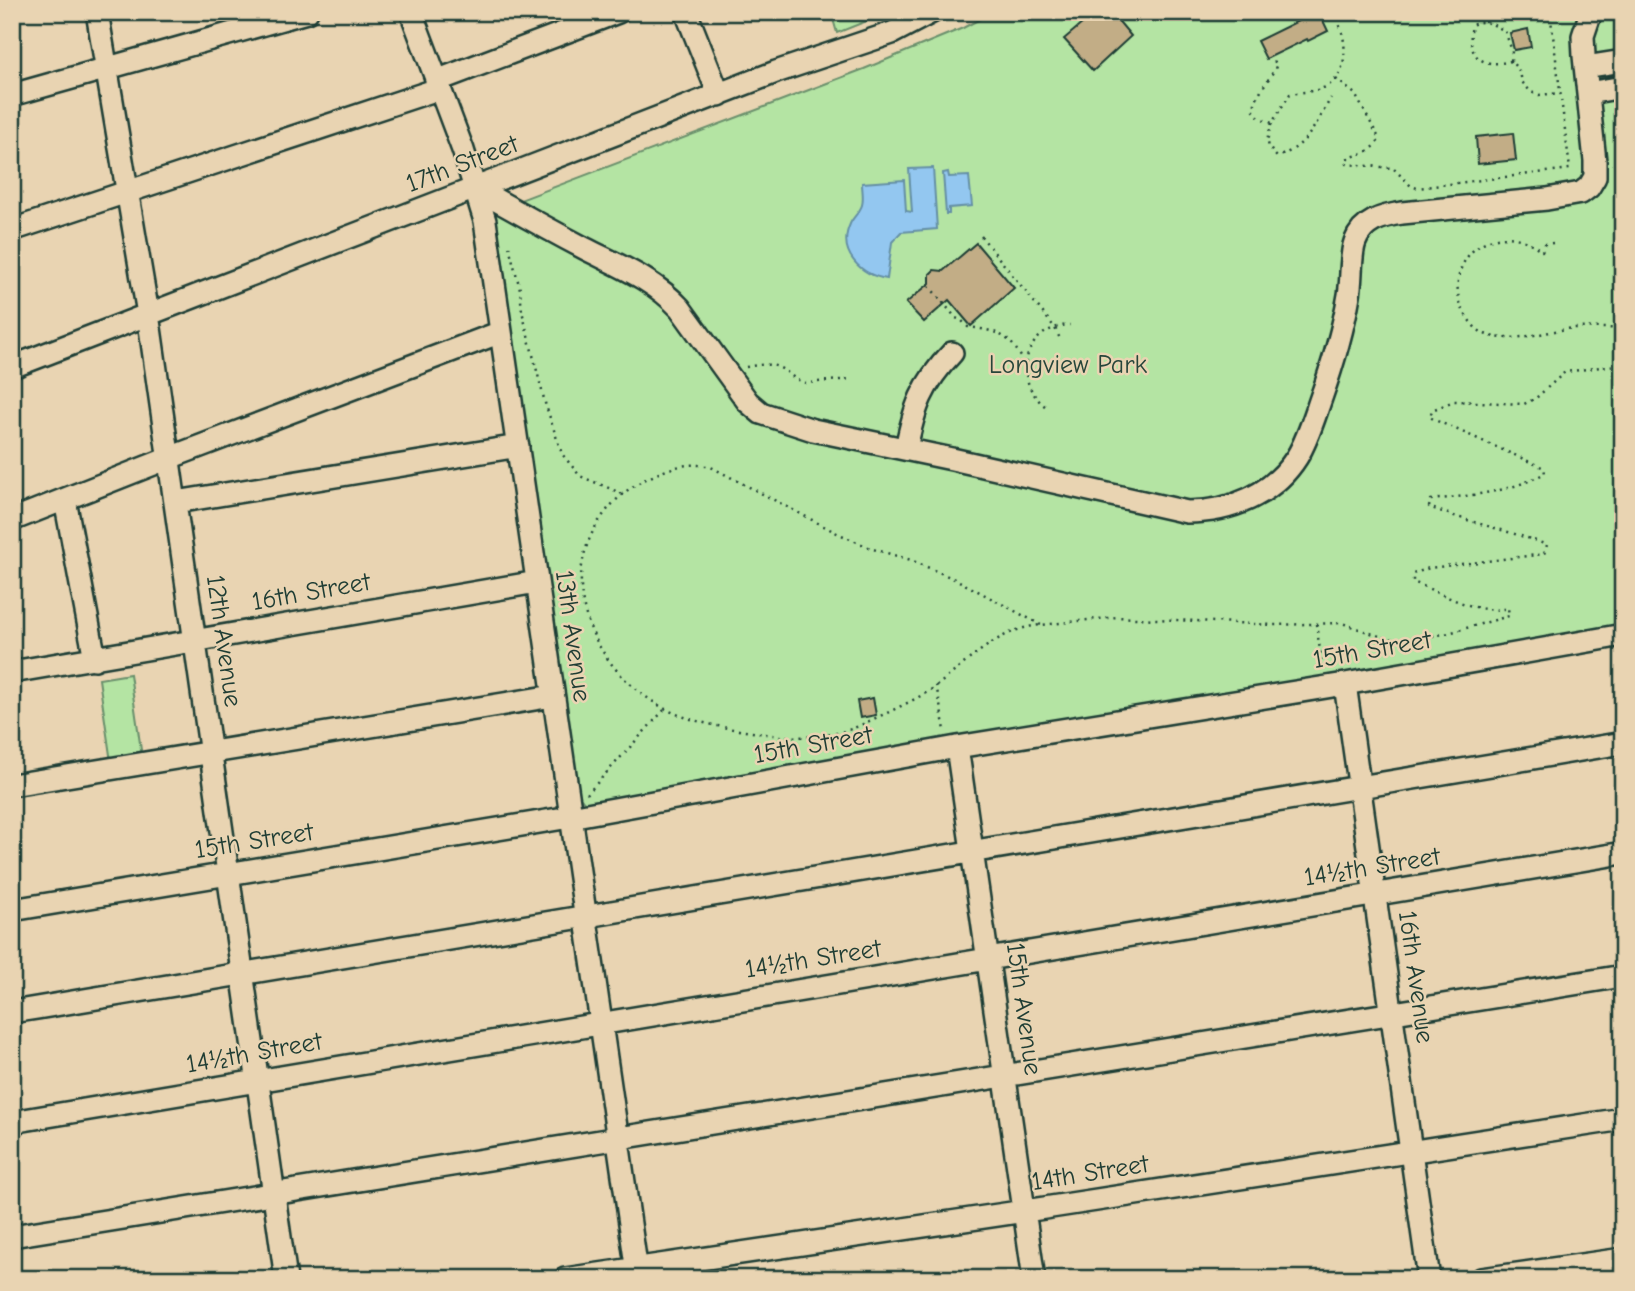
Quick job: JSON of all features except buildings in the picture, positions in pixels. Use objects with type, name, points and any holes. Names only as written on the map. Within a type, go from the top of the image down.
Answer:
[{"type":"street","name":"12th Avenue","points":[[97,12],[148,314],[286,1279]]},
{"type":"street","points":[[12,95],[307,12]]},
{"type":"street","name":"13th Avenue","points":[[411,12],[485,222],[553,696],[576,809],[584,917],[637,1273]]},
{"type":"street","points":[[12,230],[437,85],[618,12]]},
{"type":"street","points":[[687,12],[719,94]]},
{"type":"street","name":"17th Street","points":[[12,367],[776,72],[892,33],[932,12]]},
{"type":"street","points":[[475,188],[643,277],[667,294],[748,402],[761,413],[813,430],[1187,512],[1209,512],[1254,497],[1270,487],[1297,457],[1310,431],[1340,338],[1353,274],[1352,255],[1355,242],[1370,222],[1385,215],[1547,199],[1581,193],[1589,187],[1595,177],[1583,36],[1591,12]]},
{"type":"street","points":[[1585,67],[1623,61]]},
{"type":"street","points":[[1588,93],[1623,87]]},
{"type":"street","points":[[12,520],[501,332]]},
{"type":"street","points":[[906,449],[920,397],[929,380],[952,354]]},
{"type":"street","points":[[176,502],[518,446]]},
{"type":"street","points":[[65,500],[95,659]]},
{"type":"street","name":"16th Street","points":[[12,672],[537,582]]},
{"type":"street","name":"15th Street","points":[[12,910],[228,874],[576,809],[1335,686],[1623,635]]},
{"type":"street","name":"16th Avenue","points":[[1335,686],[1359,785],[1429,1279]]},
{"type":"street","points":[[12,785],[553,696]]},
{"type":"street","points":[[12,1012],[973,849],[1623,743]]},
{"type":"street","name":"15th Avenue","points":[[952,748],[973,849],[1034,1279]]},
{"type":"street","name":"14½th Street","points":[[12,1122],[1623,853]]},
{"type":"street","points":[[12,1236],[1623,976]]},
{"type":"street","name":"14th Street","points":[[565,1279],[637,1273],[1623,1119]]},
{"type":"street","points":[[1480,1279],[1623,1259]]},
{"type":"path","points":[[1336,79],[1355,94],[1379,138],[1372,150],[1346,159],[1347,164],[1394,168],[1411,186],[1417,188],[1570,169],[1550,12]]},
{"type":"path","points":[[1551,19],[1556,12]]},
{"type":"path","points":[[1511,61],[1488,64],[1479,60],[1471,43],[1472,25],[1478,22],[1487,23],[1506,31],[1512,51],[1511,61],[1520,72],[1522,82],[1531,92],[1539,95],[1560,93]]},
{"type":"path","points":[[1331,98],[1304,141],[1290,152],[1277,157],[1269,146],[1267,133],[1290,94],[1323,88],[1336,79],[1344,59],[1343,33],[1339,24]]},
{"type":"path","points":[[1272,123],[1260,118],[1254,111],[1254,104],[1274,71],[1277,64],[1274,61]]},
{"type":"path","points":[[981,236],[1055,328],[1061,341]]},
{"type":"path","points":[[1553,243],[1545,244],[1542,250],[1529,240],[1506,236],[1486,241],[1470,253],[1460,270],[1457,289],[1460,304],[1473,326],[1496,338],[1577,328],[1623,329]]},
{"type":"path","points":[[508,242],[545,403],[562,454],[580,476],[623,494]]},
{"type":"path","points":[[929,286],[956,318],[968,327],[989,330],[1009,340],[1025,365],[1031,390],[1045,406]]},
{"type":"path","points":[[1025,365],[1034,344],[1055,328],[1070,325]]},
{"type":"path","points":[[726,372],[763,364],[780,367],[800,382],[851,379]]},
{"type":"path","points":[[1041,625],[959,581],[837,533],[711,467],[696,463],[667,467],[623,494],[602,516],[587,542],[580,577],[586,621],[607,658],[631,686],[664,709],[756,733],[797,738],[850,730],[917,697],[995,640],[1014,630],[1041,625],[1117,617],[1274,625],[1342,623],[1399,640],[1445,634],[1510,616],[1508,608],[1494,612],[1466,603],[1413,582],[1413,574],[1429,568],[1544,554],[1547,545],[1507,530],[1452,516],[1429,507],[1431,500],[1490,494],[1523,485],[1545,473],[1544,468],[1435,420],[1430,417],[1432,410],[1454,401],[1524,404],[1536,398],[1565,372],[1623,364]]},
{"type":"path","points":[[1316,624],[1335,686]]},
{"type":"path","points":[[936,685],[952,748]]},
{"type":"path","points":[[576,809],[664,709]]},
{"type":"green space","points":[[831,12],[889,12],[837,33]]},
{"type":"green space","name":"Longview Park","points":[[993,12],[1623,12],[1623,626],[585,803],[575,791],[494,210],[864,69],[963,28]]},
{"type":"green space","points":[[130,674],[142,757],[111,762],[99,679]]},
{"type":"water","points":[[933,168],[937,229],[901,232],[892,242],[887,279],[868,273],[854,261],[847,244],[851,221],[862,205],[862,183],[904,180],[906,211],[912,212],[909,169]]},
{"type":"water","points":[[948,172],[949,177],[969,176],[972,206],[949,208],[949,214],[946,214],[943,173]]}]
